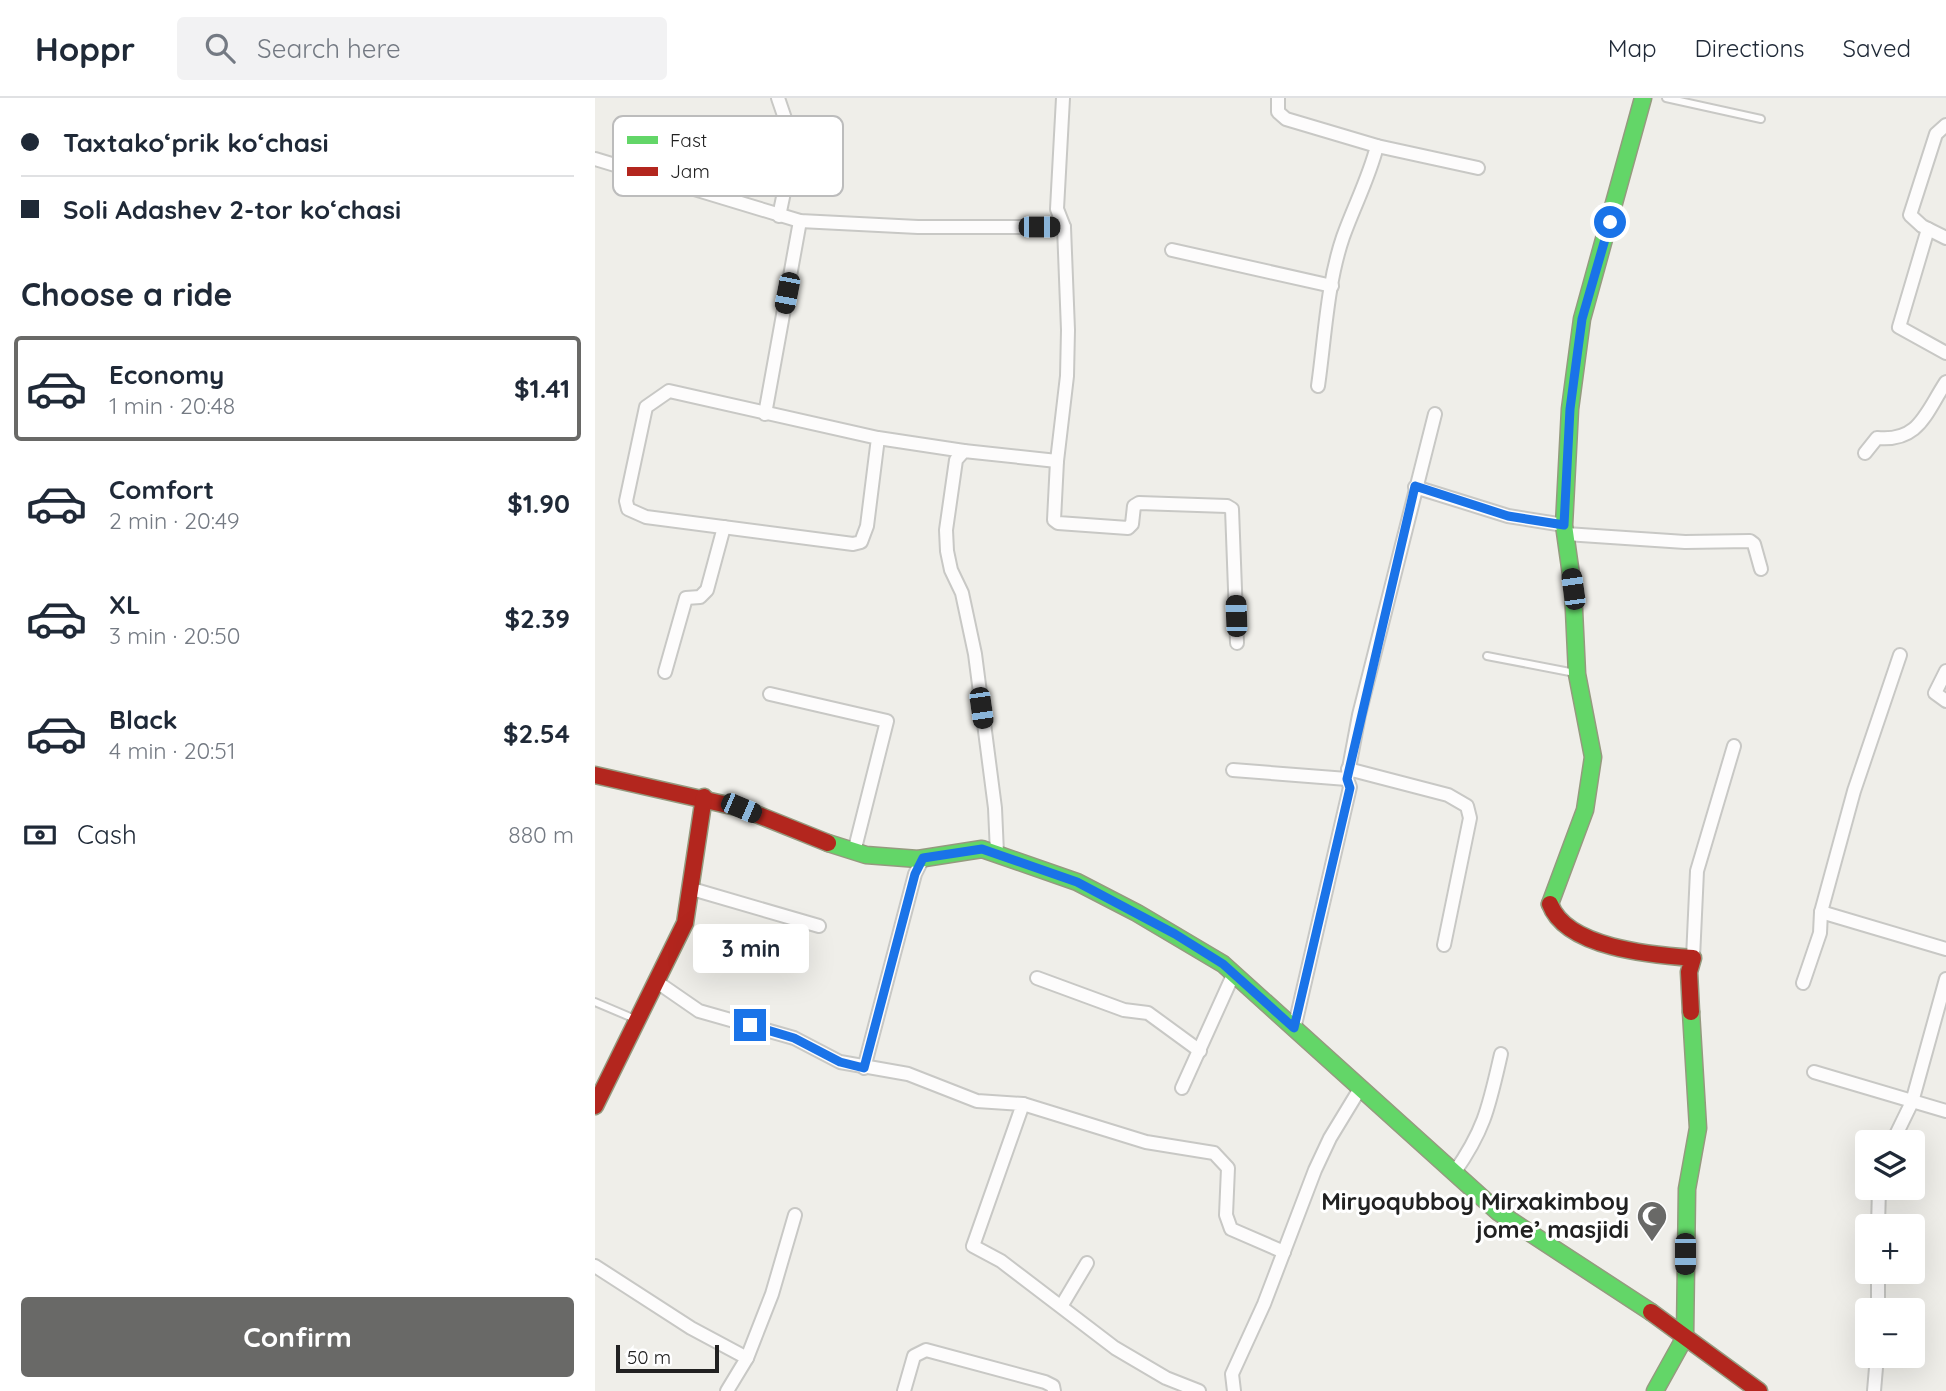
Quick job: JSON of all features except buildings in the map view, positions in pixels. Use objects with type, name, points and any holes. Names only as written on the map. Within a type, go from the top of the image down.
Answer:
[{"type":"street","points":[[778,98],[784,116]]},
{"type":"street","points":[[1063,98],[1057,209],[1064,227],[1067,277],[1067,376],[1053,520],[1058,523],[1128,527],[1132,524],[1134,506],[1139,503],[1227,506],[1232,509],[1237,643]]},
{"type":"street","points":[[1278,98],[1278,112],[1286,119],[1377,146],[1478,168]]},
{"type":"street","points":[[1643,98],[1582,319],[1570,409],[1565,530],[1573,589],[1577,674],[1593,757],[1585,810],[1552,896],[1551,910],[1558,922],[1595,940],[1658,955],[1693,958]]},
{"type":"street","points":[[1946,125],[1936,134],[1910,215],[1928,229],[1946,238]]},
{"type":"street","points":[[1318,386],[1332,285],[1343,237],[1371,173],[1377,146]]},
{"type":"street","points":[[595,159],[613,165]]},
{"type":"street","points":[[714,196],[800,221],[918,227],[1064,227]]},
{"type":"street","points":[[779,216],[783,196]]},
{"type":"street","points":[[765,414],[800,221]]},
{"type":"street","points":[[1928,229],[1899,327],[1946,353]]},
{"type":"street","points":[[1172,250],[1332,285]]},
{"type":"street","points":[[1865,453],[1877,438],[1897,440],[1907,436],[1946,382]]},
{"type":"street","points":[[877,438],[867,526],[860,542],[853,544],[646,517],[628,509],[626,501],[646,407],[669,391],[877,438],[1057,461]]},
{"type":"street","points":[[1294,1028],[1350,788],[1347,774],[1415,486],[1435,414]]},
{"type":"street","points":[[964,451],[956,460],[946,530],[947,551],[951,570],[963,593],[975,654],[995,808],[997,853]]},
{"type":"street","points":[[1415,486],[1508,516],[1565,530],[1685,542],[1750,541],[1754,544],[1762,569]]},
{"type":"street","points":[[665,672],[685,598],[700,597],[707,590],[724,527]]},
{"type":"street","points":[[1803,983],[1820,933],[1821,912],[1854,791],[1900,655]]},
{"type":"street","points":[[1946,671],[1935,693],[1946,701]]},
{"type":"street","points":[[770,694],[887,721],[854,852]]},
{"type":"street","points":[[1655,1391],[1685,1337],[1687,1189],[1699,1128],[1690,984],[1697,871],[1734,746]]},
{"type":"street","points":[[1233,769],[1347,774],[1439,792],[1467,806],[1470,818],[1444,944]]},
{"type":"street","points":[[595,775],[704,797],[741,808],[854,852],[895,859],[923,858],[982,849],[1077,882],[1175,934],[1234,973],[1506,1218],[1630,1297],[1759,1391]]},
{"type":"street","points":[[595,1106],[635,1019],[657,982],[685,923],[704,797]]},
{"type":"street","points":[[864,1068],[915,874],[923,858]]},
{"type":"street","points":[[692,888],[819,926]]},
{"type":"street","points":[[1821,912],[1946,949]]},
{"type":"street","points":[[1182,1088],[1234,973]]},
{"type":"street","points":[[1037,978],[1124,1010],[1149,1013],[1200,1051]]},
{"type":"street","points":[[1898,1130],[1912,1102],[1946,979]]},
{"type":"street","points":[[657,982],[699,1012],[785,1034],[840,1062],[908,1074],[977,1101],[1023,1104],[1146,1142],[1204,1150],[1221,1157],[1228,1168],[1226,1215],[1231,1229],[1284,1252]]},
{"type":"street","points":[[1454,1173],[1476,1142],[1484,1124],[1501,1054]]},
{"type":"street","points":[[1814,1072],[1946,1111]]},
{"type":"street","points":[[1234,1391],[1232,1374],[1325,1149],[1361,1087]]},
{"type":"street","points":[[1023,1104],[973,1246],[1001,1261],[1115,1348],[1166,1378],[1199,1391]]},
{"type":"street","points":[[727,1391],[747,1358],[772,1294],[795,1215]]},
{"type":"street","points":[[1062,1305],[1087,1262]]},
{"type":"street","points":[[595,1266],[691,1328],[747,1358]]},
{"type":"street","points":[[904,1391],[914,1356],[926,1350],[1045,1382],[1053,1385],[1054,1391]]},
{"type":"street","points":[[1874,1391],[1876,1368]]},
{"type":"lane","points":[[1666,98],[1761,119]]},
{"type":"lane","points":[[1487,656],[1577,674]]},
{"type":"lane","points":[[595,1002],[635,1019]]},
{"type":"traffic: fast","points":[[1550,904],[1585,810],[1593,757],[1577,674],[1573,589],[1564,525],[1570,409],[1582,319],[1643,98]]},
{"type":"traffic: fast","points":[[828,843],[866,855],[918,859],[982,849],[1077,882],[1137,913],[1223,964],[1498,1212],[1651,1312]]},
{"type":"traffic: fast","points":[[1655,1391],[1685,1337],[1687,1189],[1698,1128],[1691,1012]]},
{"type":"traffic: jam","points":[[595,775],[741,808],[828,843]]},
{"type":"traffic: jam","points":[[595,1106],[685,923],[704,797]]},
{"type":"traffic: jam","points":[[1550,904],[1559,919],[1573,931],[1591,940],[1634,951],[1693,958],[1689,972],[1691,1012]]},
{"type":"traffic: jam","points":[[1651,1312],[1759,1391]]},
{"type":"place","name":"Miryoqubboy Mirxakimboy jome’ masjidi","points":[[1652,1243]]},
{"type":"route","points":[[750,1025],[794,1038],[840,1062],[864,1068],[882,1009],[893,954],[915,874],[923,858],[982,849],[1077,882],[1175,934],[1223,964],[1294,1028],[1350,788],[1347,779],[1359,715],[1415,486],[1508,516],[1564,525],[1570,409],[1582,319],[1610,222]]}]
